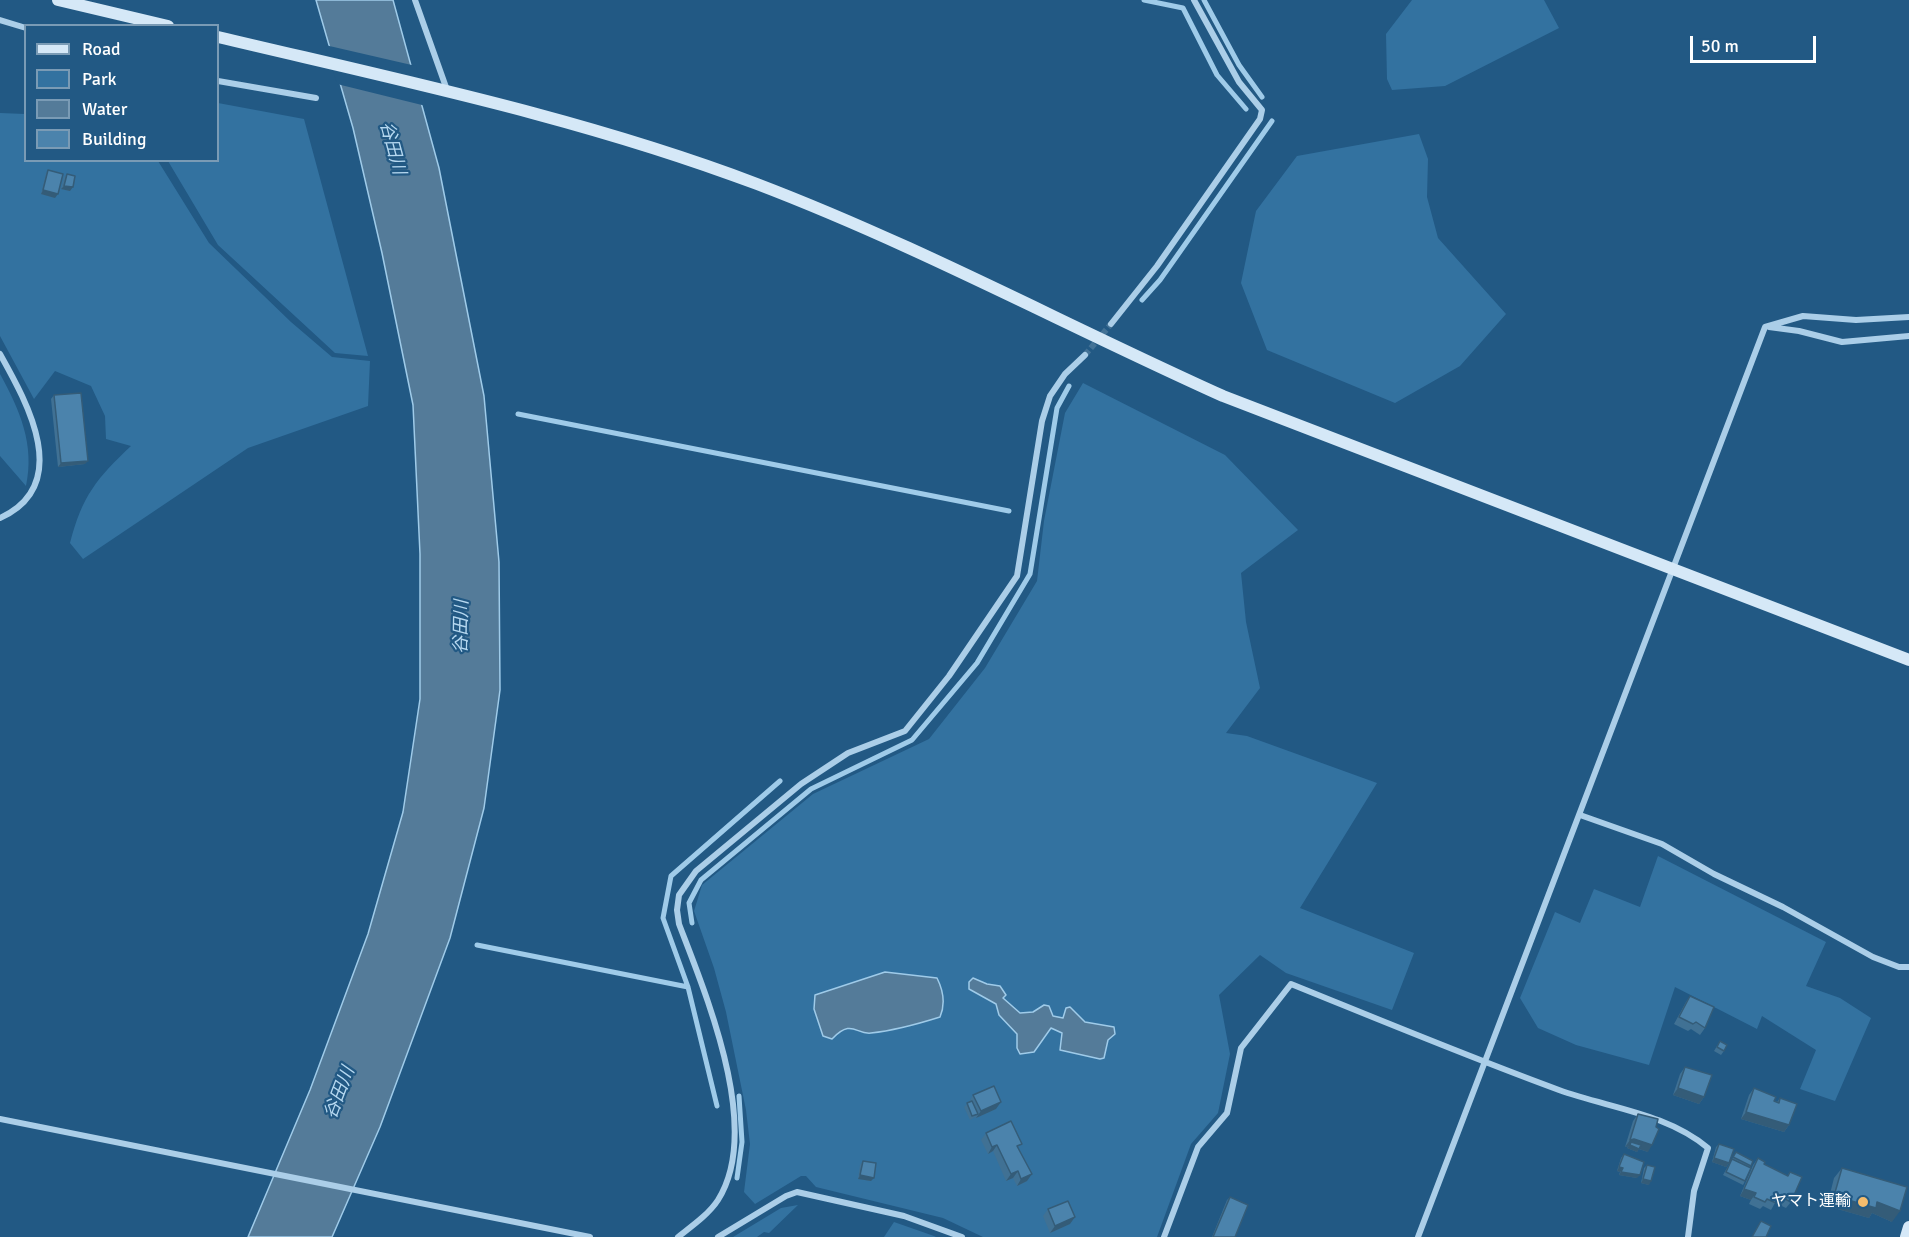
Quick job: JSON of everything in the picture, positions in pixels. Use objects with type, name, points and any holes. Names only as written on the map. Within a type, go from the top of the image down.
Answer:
[{"type":"street","points":[[58,0],[160,24]]},
{"type":"street","points":[[415,0],[447,92]]},
{"type":"street","points":[[1111,324],[1157,266],[1260,119],[1262,110],[1239,82],[1194,0]]},
{"type":"street","points":[[0,20],[24,27]]},
{"type":"street","points":[[219,37],[432,87],[612,136],[759,185],[951,266],[1129,354],[1222,396],[1909,660]]},
{"type":"street","points":[[219,81],[316,98]]},
{"type":"street","points":[[1765,327],[1803,315],[1856,320],[1909,317]]},
{"type":"street","points":[[1418,1237],[1581,815],[1765,327]]},
{"type":"street","points":[[1765,327],[1799,331],[1842,342],[1909,336]]},
{"type":"street","points":[[0,354],[18,386],[29,415],[38,443],[41,467],[32,495],[13,513],[0,518]]},
{"type":"street","points":[[678,1237],[718,1201],[728,1180],[735,1144],[730,1087],[715,1020],[679,924],[677,910],[679,895],[696,871],[801,784],[848,753],[905,731],[949,676],[1017,576],[1042,421],[1050,396],[1065,374],[1084,355]]},
{"type":"street","points":[[1581,815],[1662,844],[1714,874],[1783,907],[1873,957],[1899,967],[1909,967]]},
{"type":"street","points":[[1164,1237],[1198,1147],[1227,1113],[1241,1048],[1291,984],[1563,1091],[1656,1119],[1699,1140],[1708,1148],[1694,1191],[1688,1237]]},
{"type":"street","points":[[0,1119],[256,1168],[590,1237]]},
{"type":"street","points":[[718,1237],[786,1196],[797,1192],[904,1216],[962,1237]]},
{"type":"street","points":[[1906,1237],[1909,1227]]},
{"type":"green space","points":[[1412,0],[1544,0],[1559,28],[1445,86],[1392,90],[1387,79],[1386,34]]},
{"type":"green space","points":[[219,103],[304,119],[368,356],[335,353],[218,245],[169,162],[219,162]]},
{"type":"green space","points":[[0,113],[24,114],[24,162],[159,162],[209,243],[291,322],[332,357],[370,361],[368,406],[248,448],[83,559],[70,543],[80,513],[100,478],[131,446],[106,439],[105,416],[91,386],[55,371],[34,399],[0,336]]},
{"type":"green space","points":[[1419,134],[1428,159],[1427,197],[1438,238],[1506,314],[1460,366],[1395,403],[1267,350],[1241,283],[1256,211],[1297,156]]},
{"type":"green space","points":[[0,374],[14,401],[24,428],[29,456],[26,486],[0,456]]},
{"type":"green space","points":[[1083,383],[1225,455],[1298,530],[1241,573],[1246,622],[1260,688],[1226,733],[1247,736],[1377,783],[1300,908],[1414,953],[1392,1010],[1286,973],[1260,955],[1219,995],[1230,1054],[1218,1113],[1191,1144],[1157,1237],[983,1237],[943,1218],[816,1187],[806,1176],[801,1176],[755,1204],[744,1192],[750,1144],[746,1110],[726,1012],[714,968],[694,911],[702,885],[813,794],[929,739],[985,668],[1037,581],[1044,521],[1065,413]]},
{"type":"green space","points":[[1658,856],[1826,942],[1806,986],[1840,998],[1871,1018],[1835,1101],[1800,1089],[1816,1050],[1762,1016],[1757,1029],[1675,987],[1649,1065],[1576,1045],[1538,1028],[1520,998],[1555,912],[1580,923],[1594,889],[1640,907]]},
{"type":"green space","points":[[798,1205],[769,1233],[764,1232],[757,1237],[733,1237],[781,1208]]},
{"type":"green space","points":[[894,1222],[934,1236],[936,1237],[884,1237]]},
{"type":"water","name":"谷田川","points":[[316,0],[393,0],[439,168],[484,396],[499,562],[500,690],[484,808],[450,938],[380,1127],[332,1237],[248,1237],[310,1090],[368,934],[403,812],[420,699],[420,554],[413,405],[382,253],[353,128]]},
{"type":"water","points":[[885,972],[937,978],[943,997],[940,1017],[879,1032],[866,1033],[849,1028],[844,1029],[832,1039],[823,1036],[814,1009],[815,995]]},
{"type":"water","points":[[973,978],[1000,986],[1006,995],[1003,998],[1020,1013],[1033,1012],[1044,1005],[1049,1006],[1053,1016],[1063,1018],[1066,1008],[1070,1007],[1085,1022],[1114,1027],[1115,1034],[1108,1040],[1104,1058],[1060,1050],[1062,1033],[1051,1028],[1034,1052],[1020,1054],[1017,1048],[1017,1034],[999,1015],[996,1004],[969,989],[969,982]]},
{"type":"pier","points":[[325,45],[416,66],[426,106],[337,84]]},
{"type":"building","points":[[48,170],[63,174],[58,194],[43,190]]},
{"type":"building","points":[[67,174],[75,176],[73,187],[64,186]]},
{"type":"building","points":[[81,393],[88,461],[61,463],[54,395]]},
{"type":"building","points":[[1690,996],[1714,1007],[1705,1028],[1696,1022],[1693,1024],[1679,1017]]},
{"type":"building","points":[[1720,1041],[1727,1045],[1724,1051],[1717,1047]]},
{"type":"building","points":[[1685,1067],[1712,1075],[1704,1097],[1678,1088]]},
{"type":"building","points":[[994,1086],[1001,1102],[981,1111],[973,1095]]},
{"type":"building","points":[[1754,1088],[1776,1097],[1774,1101],[1779,1103],[1780,1098],[1797,1104],[1789,1125],[1746,1112]]},
{"type":"building","points":[[972,1101],[978,1114],[972,1116],[967,1103]]},
{"type":"building","points":[[1638,1114],[1658,1119],[1656,1127],[1659,1129],[1652,1145],[1634,1139],[1630,1140]]},
{"type":"building","points":[[1011,1121],[1022,1144],[1017,1146],[1032,1174],[1021,1179],[1018,1171],[1011,1174],[997,1145],[992,1147],[986,1133]]},
{"type":"building","points":[[1631,1142],[1641,1145],[1639,1149],[1630,1145]]},
{"type":"building","points":[[1719,1144],[1734,1149],[1729,1163],[1714,1158]]},
{"type":"building","points":[[1736,1152],[1753,1161],[1751,1166],[1733,1157]]},
{"type":"building","points":[[1624,1154],[1644,1162],[1640,1175],[1621,1172],[1623,1168],[1619,1167]]},
{"type":"building","points":[[1758,1158],[1765,1162],[1764,1164],[1788,1176],[1790,1172],[1802,1177],[1791,1202],[1779,1196],[1776,1203],[1767,1199],[1765,1202],[1754,1197],[1756,1193],[1744,1189]]},
{"type":"building","points":[[1732,1159],[1751,1168],[1745,1181],[1726,1172]]},
{"type":"building","points":[[863,1161],[876,1163],[874,1178],[860,1175]]},
{"type":"building","points":[[1647,1165],[1655,1167],[1651,1181],[1643,1179]]},
{"type":"building","points":[[1842,1168],[1907,1187],[1900,1211],[1877,1202],[1876,1208],[1834,1196]]},
{"type":"building","points":[[1230,1197],[1248,1205],[1235,1237],[1213,1237]]},
{"type":"building","points":[[1068,1201],[1075,1217],[1055,1226],[1048,1209]]},
{"type":"building","points":[[1761,1221],[1771,1226],[1766,1237],[1752,1237]]},
{"type":"waterway","points":[[1144,0],[1183,8],[1217,75],[1246,109]]},
{"type":"waterway","points":[[1204,0],[1239,65],[1262,97]]},
{"type":"waterway","points":[[1142,300],[1160,280],[1272,121]]},
{"type":"waterway","points":[[692,923],[689,903],[701,880],[811,789],[912,740],[977,663],[1030,574],[1057,408],[1069,386]]},
{"type":"waterway","points":[[518,414],[1009,511]]},
{"type":"waterway","points":[[717,1106],[688,987],[663,918],[671,876],[780,781]]},
{"type":"waterway","points":[[477,945],[688,987]]},
{"type":"waterway","points":[[737,1178],[742,1142],[739,1096]]},
{"type":"tunnel","points":[[1085,355],[1111,324]]},
{"type":"place","name":"ヤマト運輸","points":[[1863,1202]]}]
